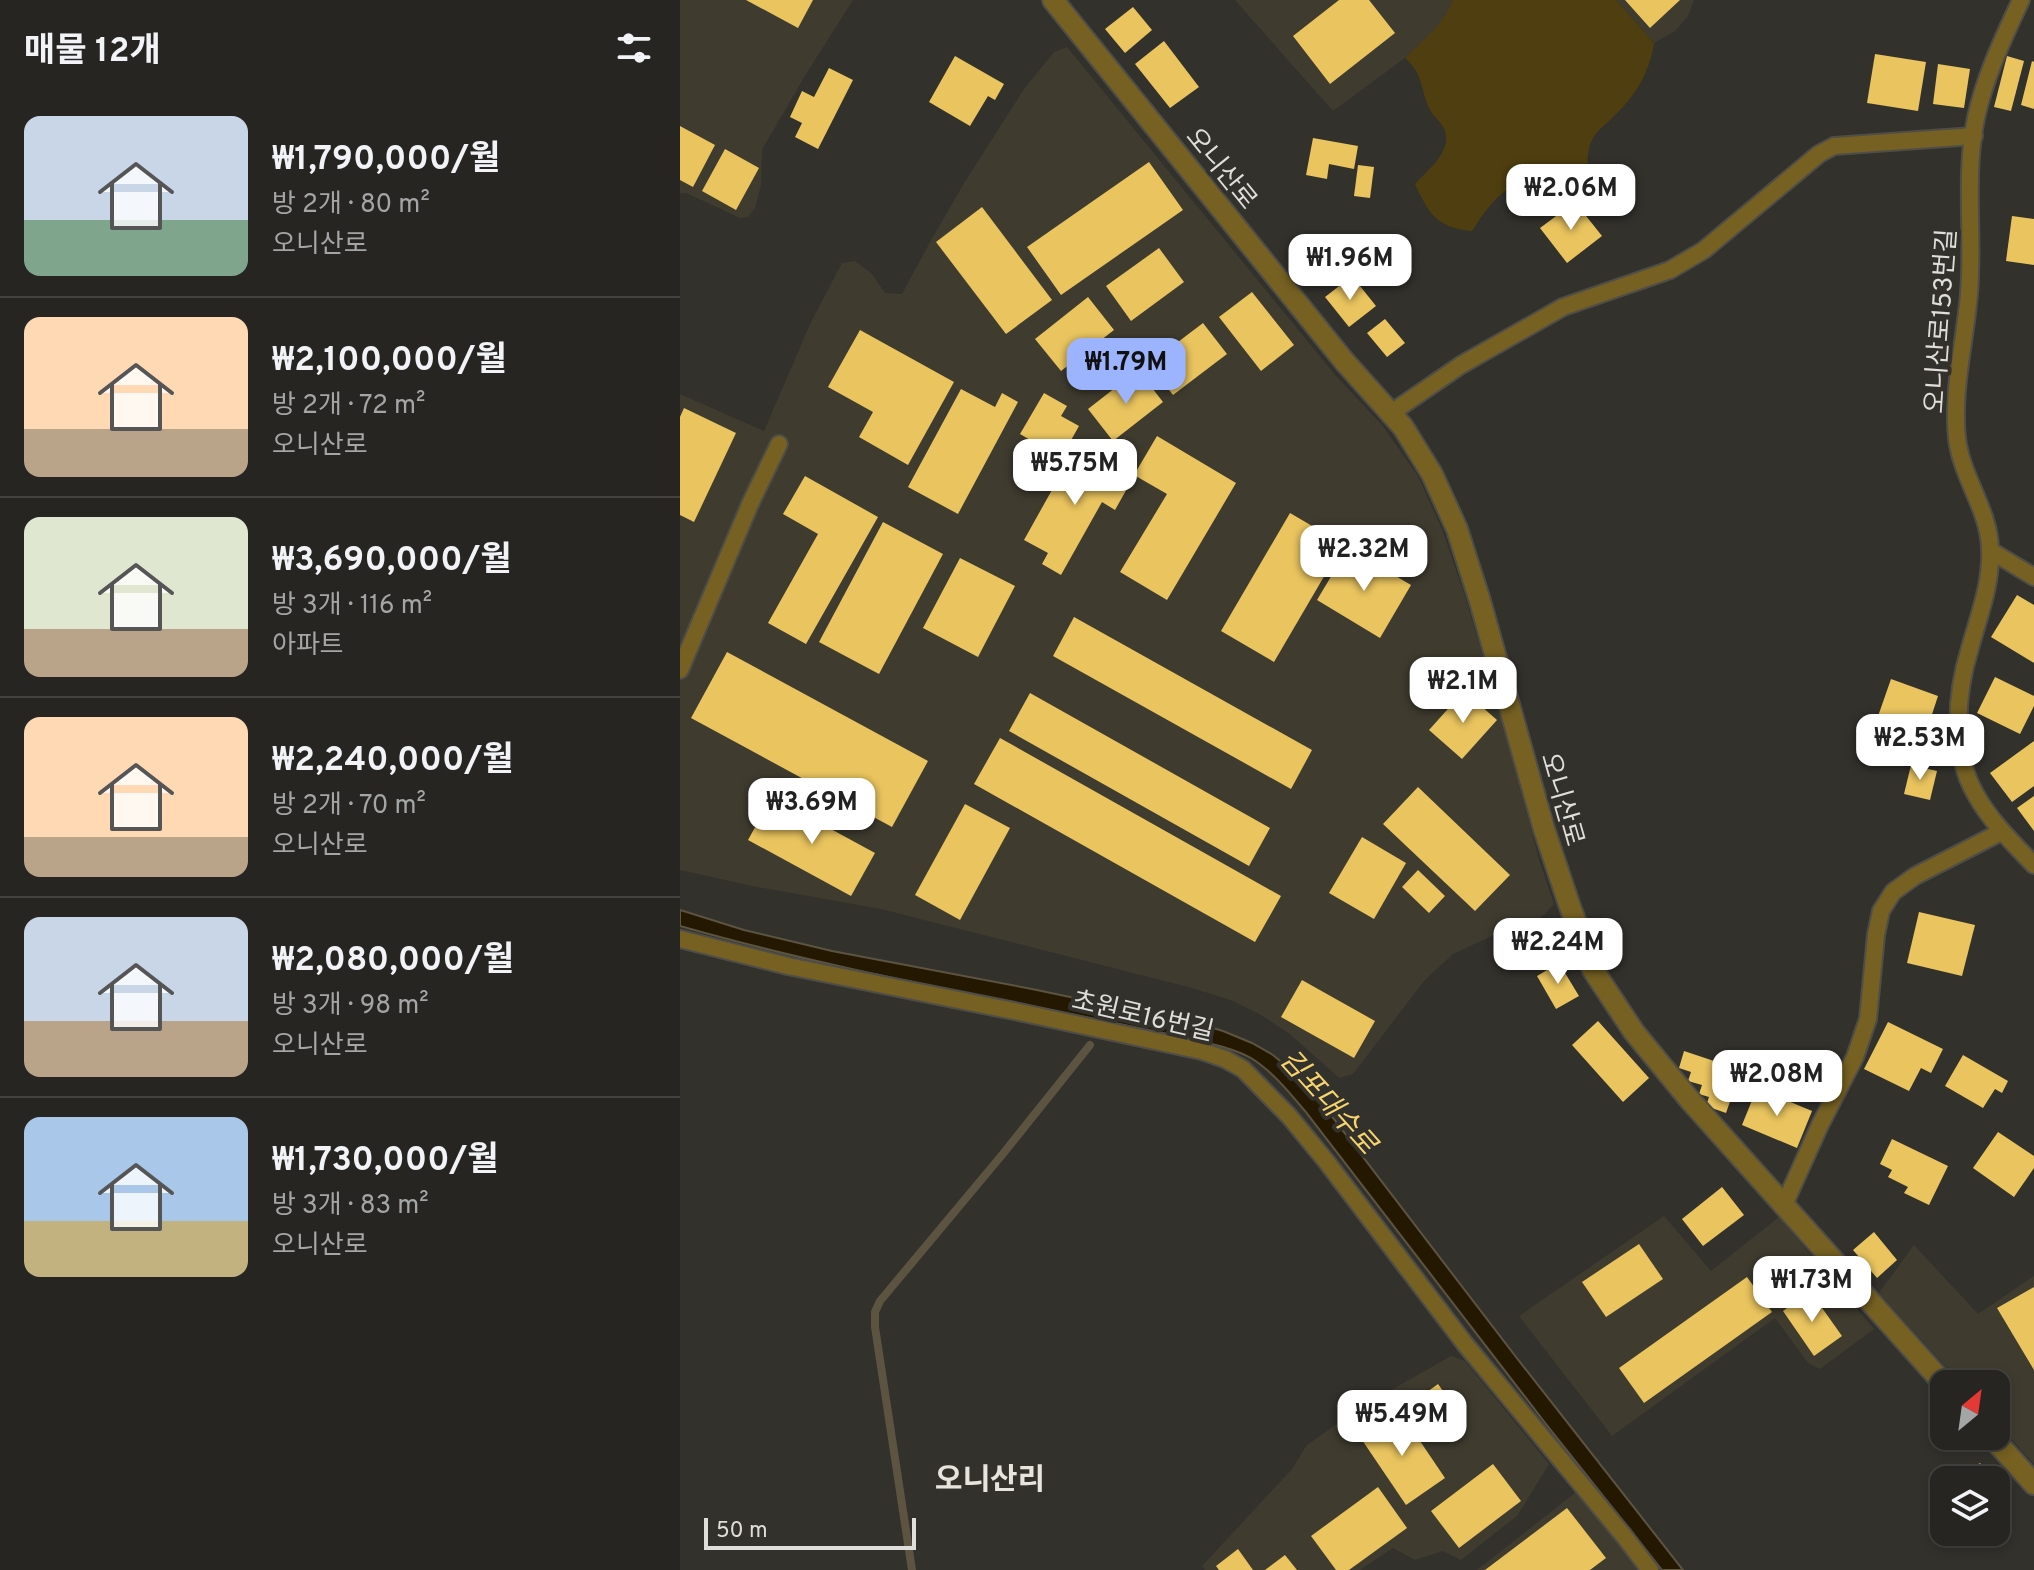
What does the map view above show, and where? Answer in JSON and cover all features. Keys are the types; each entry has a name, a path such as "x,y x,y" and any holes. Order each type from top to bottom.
{"street":[{"name":"오니산로","path":"1053,0 1344,361 1391,413 1432,474 1457,529 1544,829 1593,970 1634,1032 1689,1099 1931,1370"},
{"path":"2004,1450 2034,1484"}],"lane":[{"name":"오니산로153번길","path":"2021,0 1988,73 1974,136 1969,291 1956,405 1958,441 1991,551 1988,581 1962,675 1960,747 1965,772 1975,795 2001,832 2034,865"},
{"path":"1391,413 1461,365 1563,307 1670,270 1704,250 1819,154 1834,146 1974,136"},
{"path":"680,670 779,444"},
{"path":"1991,551 2034,577"},
{"path":"1784,1205 1855,1057 1868,1019 1881,911 1893,892 1915,876 2001,832"},
{"name":"초원로16번길","path":"680,939 788,966 1202,1051 1243,1069 1289,1116 1326,1161 1465,1344 1650,1570"}],"shaded area":[{"path":"680,0 853,0 762,150 761,185 755,208 748,217 740,218 680,193"},
{"path":"1235,0 1453,0 1437,28 1405,58 1333,111"},
{"path":"1453,0 1616,0 1654,43 1636,91 1593,138 1589,147 1588,180 1574,181 1551,176 1521,182 1497,198 1472,231 1442,223 1425,204 1415,184 1434,165 1444,149 1446,133 1428,106 1418,74 1405,58 1438,25"},
{"path":"1616,0 1694,0 1688,16 1675,31 1654,43"},
{"path":"1067,47 1336,376 1382,425 1418,476 1442,529 1466,599 1554,904 1529,925 1503,931 1453,954 1424,981 1353,1074 1339,1078 1290,1034 1261,1015 1233,1001 1192,988 881,909 680,870 680,394 764,431 811,322 842,263 855,261 872,274 885,293 902,294 966,180 1024,89 1054,52"},
{"path":"680,910 744,930 832,951 1203,1025 1252,1043 1273,1055 1317,1097 1683,1570 1662,1570 1305,1111 1259,1063 1229,1049 1191,1039 870,973 743,943 680,926"},
{"path":"1664,1216 1711,1271 1779,1217 1874,1329 1820,1369 1808,1363 1775,1318 1612,1436 1519,1316"},
{"path":"1914,1245 1978,1314 2034,1276 2034,1464 2010,1438 2010,1370 1948,1370 1879,1293"},
{"path":"1451,1356 1465,1361 1549,1464 1517,1516 1461,1560 1443,1551 1415,1560 1393,1548 1360,1570 1205,1570 1202,1566 1293,1468 1306,1446 1356,1410"},
{"path":"1576,1492 1640,1570 1477,1570"}],"building":[{"path":"746,0 813,0 798,28"},
{"path":"1339,0 1369,0 1395,33 1330,84 1293,36"},
{"path":"1625,0 1680,0 1650,28"},
{"path":"1133,7 1152,30 1125,53 1105,29"},
{"path":"1164,41 1199,87 1170,108 1135,64"},
{"path":"1875,54 1926,62 1918,111 1867,103"},
{"path":"955,56 1004,84 995,100 988,96 970,126 929,102"},
{"path":"2007,56 2024,61 2011,111 1994,107"},
{"path":"2034,62 2034,109 2021,105"},
{"path":"1938,64 1970,69 1964,108 1933,104"},
{"path":"829,68 853,80 818,149 795,137 802,123 790,117 802,91 814,97"},
{"path":"680,126 715,145 693,187 680,180"},
{"path":"1313,138 1358,146 1354,169 1329,164 1327,179 1306,175"},
{"path":"725,149 759,168 736,210 702,191"},
{"path":"1149,162 1183,210 1061,295 1027,247"},
{"path":"1358,165 1374,167 1370,198 1354,196"},
{"path":"1575,202 1602,236 1567,263 1540,228"},
{"path":"982,207 1052,300 1006,334 936,242"},
{"path":"2012,216 2034,219 2034,265 2006,261"},
{"path":"1159,248 1184,282 1131,321 1106,286"},
{"path":"1352,276 1376,306 1349,327 1325,297"},
{"path":"1252,292 1294,345 1261,371 1219,317"},
{"path":"1088,297 1114,330 1061,371 1035,339"},
{"path":"1385,319 1405,343 1387,357 1367,333"},
{"path":"1203,323 1227,354 1173,395 1149,364"},
{"path":"860,330 954,382 908,465 859,437 873,412 828,387"},
{"path":"1138,370 1163,402 1113,441 1088,409"},
{"path":"961,389 995,407 1002,393 1018,402 958,514 908,487"},
{"path":"1044,393 1067,406 1061,416 1079,426 1061,458 1020,434"},
{"path":"684,408 736,433 694,522 680,515 680,417"},
{"path":"1157,436 1236,483 1167,600 1120,572 1167,494 1134,475"},
{"path":"1076,447 1133,478 1115,510 1102,502 1061,575 1042,564 1048,553 1024,540"},
{"path":"805,476 878,517 806,644 768,623 818,534 783,514"},
{"path":"1290,513 1343,544 1274,662 1221,631"},
{"path":"883,522 943,554 879,674 819,642"},
{"path":"1348,548 1411,585 1380,638 1317,600"},
{"path":"960,558 1015,586 978,657 923,628"},
{"path":"2017,595 2034,605 2034,663 1991,637"},
{"path":"1074,617 1312,750 1291,789 1053,656"},
{"path":"727,652 928,761 892,827 691,718"},
{"path":"1995,677 2034,696 2034,706 2020,734 1977,713"},
{"path":"1891,679 1938,696 1924,739 1876,722"},
{"path":"1464,691 1497,720 1462,759 1429,730"},
{"path":"1030,693 1270,828 1249,866 1009,731"},
{"path":"1000,738 1281,896 1255,942 974,784"},
{"path":"2034,741 2034,786 2012,802 1990,773"},
{"path":"1911,765 1937,771 1930,800 1904,794"},
{"path":"1418,787 1510,875 1475,911 1383,824"},
{"path":"2034,796 2034,831 2017,808"},
{"path":"772,797 875,853 851,896 748,840"},
{"path":"965,804 1010,828 960,920 915,895"},
{"path":"1362,837 1406,863 1374,919 1329,893"},
{"path":"1418,870 1445,896 1429,913 1402,887"},
{"path":"1919,912 1975,925 1962,976 1907,963"},
{"path":"1559,963 1579,996 1556,1009 1537,976"},
{"path":"1302,980 1375,1021 1354,1058 1281,1017"},
{"path":"1598,1021 1649,1078 1623,1102 1572,1045"},
{"path":"1888,1022 1943,1049 1931,1073 1921,1068 1909,1091 1864,1069"},
{"path":"1684,1051 1741,1070 1726,1113 1706,1106 1709,1097 1699,1094 1702,1085 1688,1081 1691,1072 1679,1068"},
{"path":"1963,1055 2008,1081 2002,1093 1995,1089 1983,1108 1945,1086"},
{"path":"1757,1088 1812,1111 1797,1148 1742,1125"},
{"path":"1998,1132 2034,1156 2034,1168 2014,1197 1973,1168"},
{"path":"1892,1139 1948,1166 1929,1205 1904,1193 1908,1187 1888,1177 1892,1170 1880,1164"},
{"path":"1722,1187 1744,1215 1703,1246 1682,1219"},
{"path":"1874,1232 1897,1260 1877,1278 1853,1250"},
{"path":"1639,1244 1663,1279 1606,1317 1582,1282"},
{"path":"1747,1277 1772,1312 1644,1403 1619,1368"},
{"path":"2034,1287 2034,1370 1997,1308"},
{"path":"1810,1291 1842,1336 1814,1356 1783,1311"},
{"path":"1438,1384 1450,1401 1420,1421 1409,1405"},
{"path":"1399,1410 1445,1478 1406,1505 1360,1437"},
{"path":"1493,1464 1521,1501 1459,1548 1431,1511"},
{"path":"1378,1487 1407,1528 1349,1570 1336,1570 1311,1536"},
{"path":"1567,1508 1606,1558 1590,1570 1485,1570"},
{"path":"1238,1549 1253,1570 1219,1570 1216,1566"},
{"path":"1285,1555 1297,1570 1265,1570"}],"waterway":[{"path":"912,1570 875,1312 880,1301 1090,1045"}],"district":[{"name":"오니산리","path":"990,1479"}],"water label":[{"name":"김포대수로","path":"1329,1101"}]}
